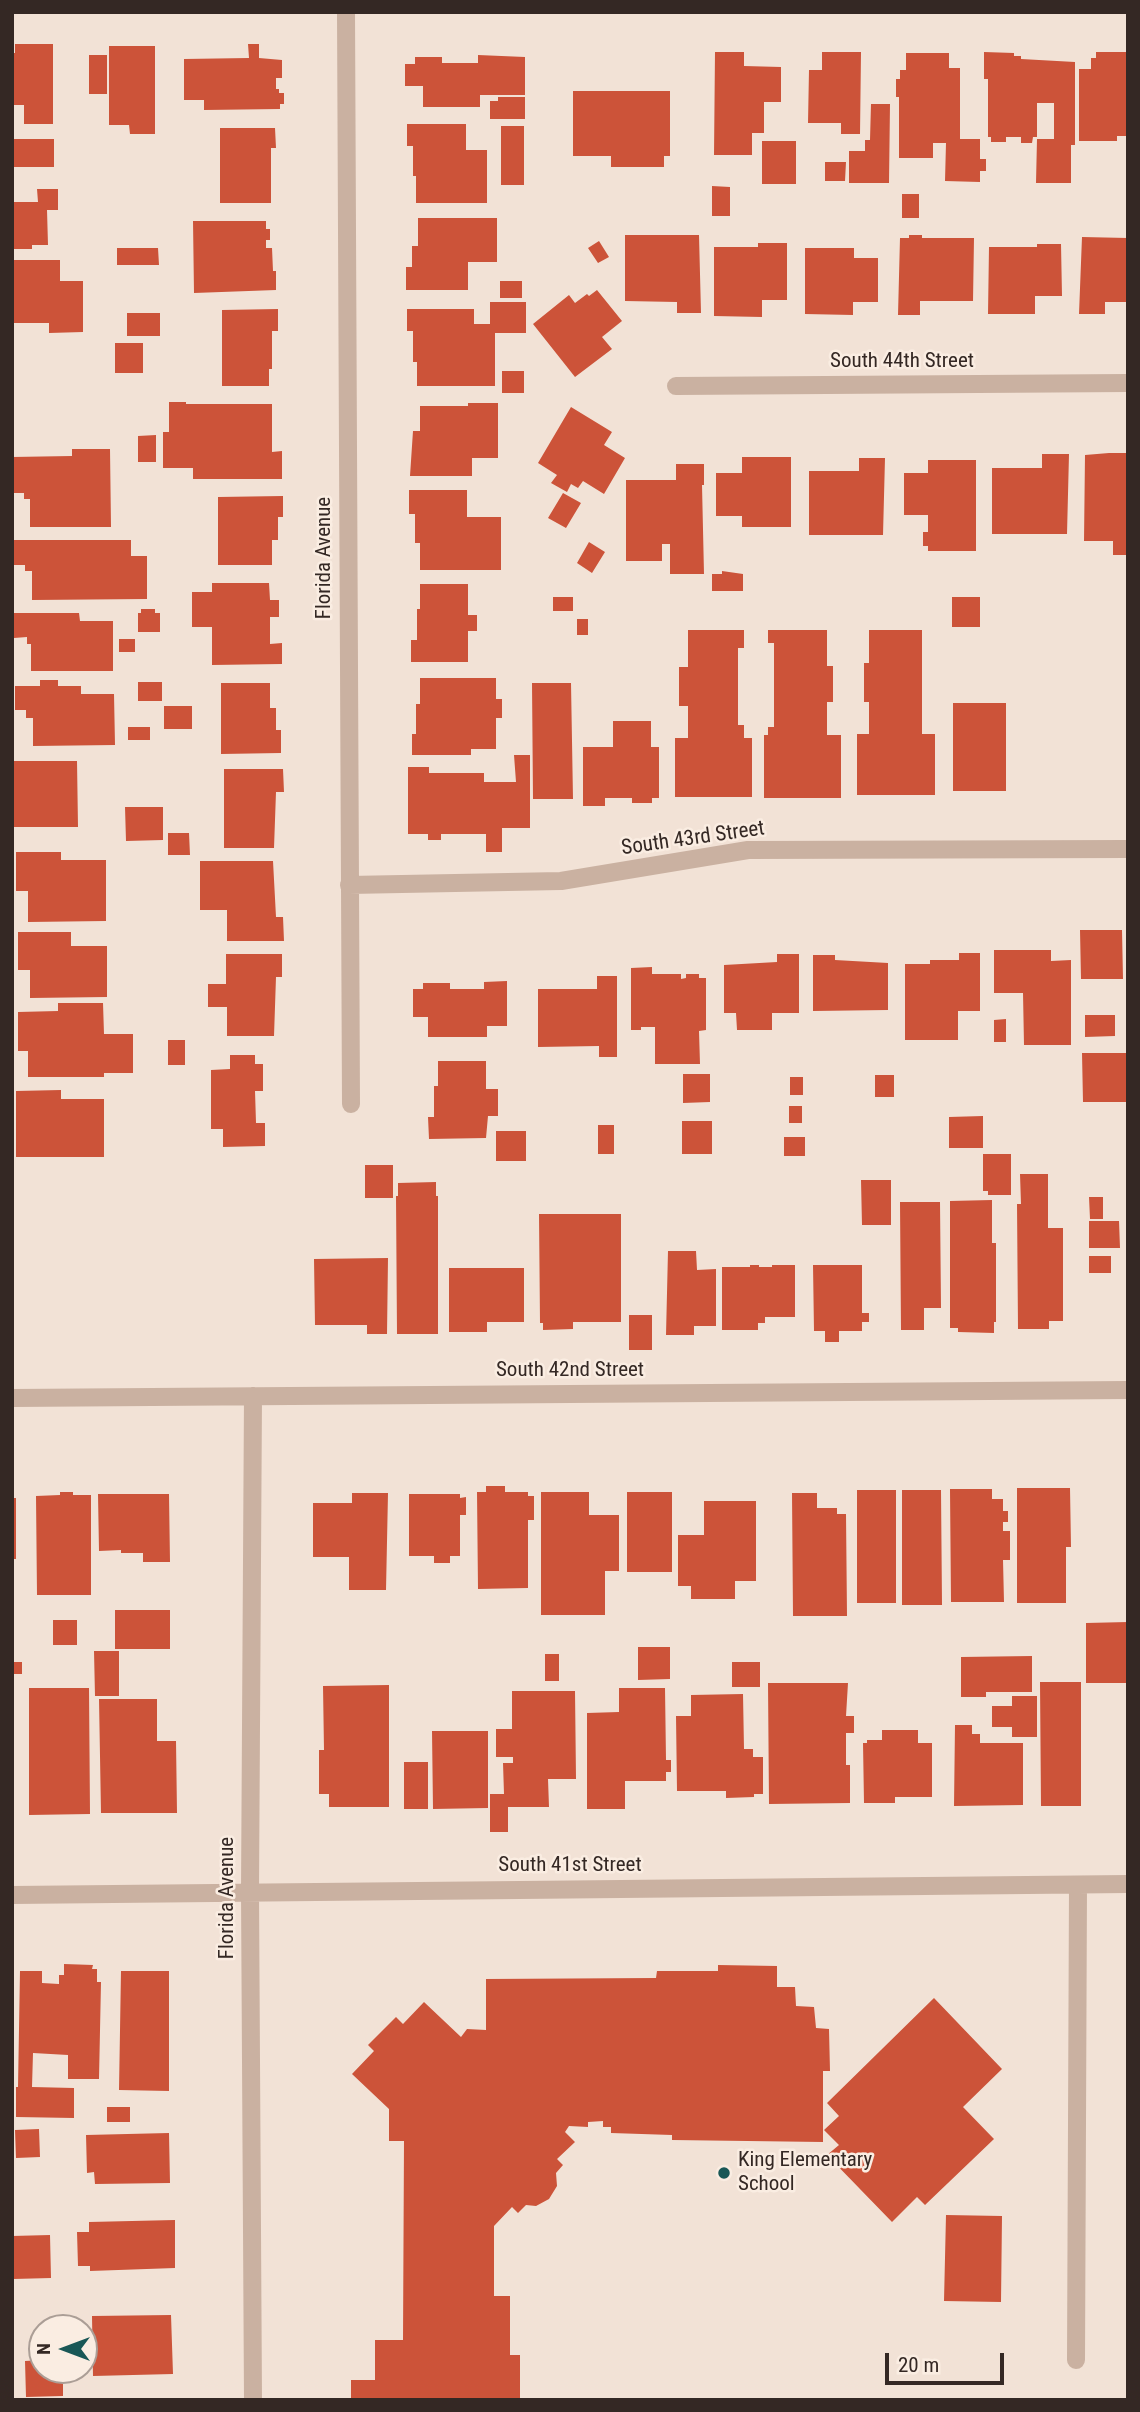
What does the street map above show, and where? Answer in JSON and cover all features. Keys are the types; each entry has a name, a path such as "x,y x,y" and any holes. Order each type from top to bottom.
{"street":[{"name":"Florida Avenue","path":"346,12 351,1104"},
{"name":"South 44th Street","path":"676,386 1128,383"},
{"name":"South 43rd Street","path":"349,885 561,881 748,850 1128,849"},
{"name":"South 42nd Street","path":"12,1398 1128,1390"},
{"name":"Florida Avenue","path":"253,1396 250,1891 253,2400"},
{"name":"South 41st Street","path":"12,1895 1128,1884"},
{"path":"1076,2360 1078,1886"}],"building":[{"path":"15,44 53,44 53,124 24,124 24,105 12,105 12,53 15,53"},
{"path":"248,44 259,44 259,58 282,60 282,78 276,78 276,89 279,89 279,93 284,93 284,104 280,104 280,109 204,110 204,100 184,100 184,59 249,58"},
{"path":"109,46 155,46 155,134 130,134 129,125 109,125"},
{"path":"715,52 744,52 744,66 781,67 781,102 764,102 764,133 752,133 752,155 714,155"},
{"path":"822,52 861,52 860,134 841,134 841,123 808,123 809,70 822,70"},
{"path":"984,52 1014,53 1014,56 1021,56 1021,59 1075,62 1075,145 1071,145 1071,183 1036,183 1037,139 1054,139 1054,103 1037,103 1037,137 1033,137 1032,143 1021,143 1021,137 1006,137 1006,142 991,142 991,137 988,137 988,79 984,79"},
{"path":"1096,52 1128,52 1127,136 1117,136 1117,141 1079,141 1079,69 1091,69 1091,58 1096,58"},
{"path":"906,53 949,53 949,68 960,68 960,139 980,139 980,159 986,159 986,171 980,171 980,182 945,181 946,143 933,143 933,158 899,158 899,97 896,97 896,79 900,79 900,70 906,70"},
{"path":"89,55 107,55 107,94 89,94"},
{"path":"478,55 525,57 525,95 480,95 480,107 423,107 423,86 405,86 405,64 415,64 415,57 442,57 442,63 478,63"},
{"path":"573,91 670,91 670,156 664,156 664,167 611,167 611,156 573,156"},
{"path":"498,97 525,97 525,119 490,119 490,101 498,101"},
{"path":"871,104 890,104 889,183 849,183 849,151 865,151 865,140 870,140"},
{"path":"407,124 466,124 466,150 487,150 487,203 416,203 413,146 407,146"},
{"path":"501,126 524,126 524,185 501,185"},
{"path":"220,128 275,128 276,148 271,148 271,203 220,203"},
{"path":"12,139 54,139 54,167 12,167"},
{"path":"762,141 796,141 796,184 762,184"},
{"path":"825,162 846,162 845,181 825,181"},
{"path":"712,186 730,187 730,216 712,216"},
{"path":"37,189 58,189 58,210 47,210 48,245 32,245 32,249 12,249 12,202 38,202"},
{"path":"902,194 919,194 919,218 902,218"},
{"path":"418,218 497,218 497,262 468,262 468,290 406,290 406,267 412,267 412,246 418,246"},
{"path":"193,221 266,221 266,229 270,229 270,240 266,240 266,248 272,248 276,290 194,293"},
{"path":"625,235 699,235 701,313 677,313 677,302 625,301"},
{"path":"909,235 922,235 922,238 974,238 973,301 920,301 920,315 898,315 900,238 909,238"},
{"path":"1082,237 1128,238 1128,302 1105,302 1105,314 1079,314"},
{"path":"599,241 609,257 598,263 588,248"},
{"path":"758,243 787,243 787,300 762,300 762,317 714,316 714,247 758,247"},
{"path":"1037,244 1061,244 1062,296 1035,296 1035,314 988,314 989,247 1037,247"},
{"path":"117,248 158,248 159,265 117,265"},
{"path":"805,248 854,248 854,258 878,258 878,302 853,302 853,315 805,314"},
{"path":"12,260 60,260 60,281 83,281 83,332 49,333 49,323 12,323"},
{"path":"500,281 522,281 522,298 500,298"},
{"path":"597,290 622,321 602,337 612,349 575,377 533,324 569,295 575,303"},
{"path":"490,302 526,302 526,333 495,333 495,386 417,386 417,362 413,362 413,331 407,331 407,309 474,309 474,324 490,324"},
{"path":"278,309 278,331 272,331 269,386 222,386 222,310"},
{"path":"127,313 160,313 160,336 127,336"},
{"path":"115,343 143,343 143,373 115,373"},
{"path":"502,371 524,371 524,393 502,393"},
{"path":"169,402 272,404 272,452 282,451 282,479 193,479 193,468 163,468 163,432 169,432"},
{"path":"468,403 498,403 498,458 472,458 472,476 410,476 413,431 420,431 420,406 468,406"},
{"path":"571,407 612,432 604,445 625,458 604,494 583,481 578,488 571,484 567,492 551,483 557,475 538,463"},
{"path":"156,435 156,462 138,462 138,436"},
{"path":"72,449 110,449 111,527 30,527 30,499 24,499 24,493 12,493 12,457 72,456"},
{"path":"1128,453 1128,555 1113,555 1113,541 1084,541 1085,455"},
{"path":"1042,454 1069,454 1067,534 992,534 992,468 1042,468"},
{"path":"742,457 791,457 791,527 742,527 742,516 716,516 716,473 742,473"},
{"path":"859,458 885,458 883,535 809,535 809,471 859,471"},
{"path":"928,460 976,460 976,551 928,551 928,546 923,546 923,532 928,532 928,515 904,515 904,473 928,473"},
{"path":"676,464 704,464 704,574 670,574 670,544 662,544 662,561 626,561 626,480 676,480"},
{"path":"409,490 467,490 467,517 501,517 501,570 420,570 420,543 415,543 415,514 409,514"},
{"path":"563,493 581,503 566,528 548,518"},
{"path":"283,496 283,517 278,517 278,540 272,540 272,565 218,565 218,497"},
{"path":"12,540 131,540 131,556 147,556 147,599 32,600 32,571 25,571 25,565 12,565"},
{"path":"589,542 605,552 592,573 577,563"},
{"path":"722,571 743,574 743,591 712,591 712,574 722,574"},
{"path":"212,583 269,583 270,600 279,600 279,617 270,617 270,644 282,643 282,664 212,665 212,627 192,627 192,592 212,592"},
{"path":"420,584 468,584 468,615 477,615 477,631 468,631 468,662 411,662 411,640 417,640"},
{"path":"553,597 573,597 573,611 553,611"},
{"path":"952,597 980,597 980,627 952,627"},
{"path":"141,609 155,609 155,613 160,613 160,632 138,632 138,613 141,613"},
{"path":"14,613 79,613 80,621 113,621 113,671 31,671 31,644 27,644 27,637 14,638"},
{"path":"577,619 588,619 588,635 577,635"},
{"path":"688,630 744,630 744,648 738,648 738,725 744,725 744,738 752,738 752,797 675,797 675,738 688,738 688,706 679,706 679,667 688,667"},
{"path":"768,630 827,630 827,666 833,666 833,702 827,702 827,735 841,735 841,798 764,798 764,735 768,735 768,727 774,727 774,643 768,643"},
{"path":"869,630 922,630 922,734 935,734 935,795 857,795 857,734 869,734 869,702 864,702 864,663 869,663"},
{"path":"119,639 135,639 135,652 119,652"},
{"path":"420,678 496,678 496,699 502,699 502,718 496,718 496,749 471,749 471,755 412,755 412,734 416,734 416,704 420,704"},
{"path":"40,680 58,680 58,686 81,686 81,694 114,694 115,745 33,746 33,718 26,718 26,710 15,710 15,686 40,686"},
{"path":"138,682 162,682 162,701 138,701"},
{"path":"221,683 270,683 270,708 276,708 276,730 281,730 281,753 221,754"},
{"path":"532,683 571,683 573,799 533,799"},
{"path":"953,703 1006,703 1006,791 953,791"},
{"path":"164,706 192,706 192,729 164,729"},
{"path":"613,721 651,721 651,747 659,747 659,798 652,798 652,803 632,803 632,798 605,798 605,806 583,806 583,747 613,747"},
{"path":"128,727 150,727 150,740 128,740"},
{"path":"514,755 530,755 530,828 502,828 502,852 486,852 486,834 441,834 441,840 428,840 428,834 408,834 408,767 429,767 429,773 484,773 484,782 516,782"},
{"path":"12,761 77,761 78,827 12,827"},
{"path":"224,769 283,769 284,792 276,792 274,848 224,848"},
{"path":"125,807 163,807 163,840 126,841"},
{"path":"168,833 189,833 190,855 168,855"},
{"path":"16,852 61,852 61,860 106,860 106,921 28,922 28,891 16,891"},
{"path":"200,861 273,861 276,917 283,917 284,941 227,941 227,910 200,910"},
{"path":"1080,930 1122,930 1123,979 1081,979"},
{"path":"18,932 71,932 71,946 107,946 107,997 30,998 30,970 18,970"},
{"path":"994,950 1051,950 1051,961 1071,960 1071,1045 1024,1045 1023,993 994,993"},
{"path":"959,953 980,953 980,1011 958,1011 958,1040 905,1040 905,964 930,964 930,960 959,960"},
{"path":"226,954 282,954 282,977 276,977 274,1036 227,1036 227,1007 208,1007 208,984 226,984"},
{"path":"777,954 799,954 799,1013 772,1013 772,1030 737,1030 736,1013 724,1013 724,965 777,962"},
{"path":"813,955 835,955 835,960 888,963 888,1010 813,1011"},
{"path":"652,967 652,974 681,974 681,979 686,978 686,974 699,974 699,978 706,978 706,1030 699,1031 700,1064 655,1064 655,1027 631,1030 631,968"},
{"path":"597,976 617,976 617,1057 599,1057 599,1046 538,1047 538,989 597,989"},
{"path":"507,981 507,1026 487,1026 487,1037 428,1037 428,1017 413,1017 413,989 423,989 423,983 450,983 450,989 484,989 484,982"},
{"path":"58,1003 103,1003 104,1034 133,1034 133,1073 104,1073 104,1077 28,1077 28,1051 18,1051 18,1012 58,1011"},
{"path":"1085,1015 1115,1015 1115,1036 1085,1037"},
{"path":"1006,1019 1006,1042 994,1042 994,1020"},
{"path":"168,1040 185,1040 185,1065 168,1065"},
{"path":"1082,1053 1128,1053 1128,1102 1083,1102"},
{"path":"230,1055 255,1055 255,1064 263,1064 263,1091 255,1091 256,1123 265,1123 265,1146 223,1147 223,1129 211,1129 211,1070 230,1069"},
{"path":"438,1061 486,1061 486,1089 498,1089 498,1116 488,1116 486,1138 429,1139 428,1117 434,1117 434,1086 438,1086"},
{"path":"683,1074 710,1074 710,1102 683,1103"},
{"path":"875,1075 894,1075 894,1097 875,1097"},
{"path":"790,1077 803,1077 803,1095 790,1095"},
{"path":"61,1090 61,1099 104,1099 104,1157 16,1157 16,1091"},
{"path":"789,1106 802,1106 802,1123 789,1123"},
{"path":"983,1116 983,1148 949,1148 949,1117"},
{"path":"682,1121 712,1121 712,1154 682,1154"},
{"path":"598,1125 614,1125 614,1154 598,1154"},
{"path":"496,1131 526,1131 526,1161 496,1161"},
{"path":"784,1137 805,1137 805,1156 784,1156"},
{"path":"983,1154 1011,1154 1011,1195 988,1195 988,1191 983,1191"},
{"path":"365,1165 393,1165 393,1198 365,1198"},
{"path":"1020,1174 1048,1174 1048,1228 1063,1228 1063,1321 1049,1321 1049,1329 1018,1329 1017,1204 1021,1204"},
{"path":"861,1180 891,1180 891,1225 862,1225"},
{"path":"436,1182 438,1334 397,1334 398,1183"},
{"path":"1089,1197 1103,1197 1103,1219 1090,1219"},
{"path":"992,1200 992,1243 996,1243 994,1333 958,1332 958,1328 950,1328 950,1201"},
{"path":"900,1202 940,1202 941,1308 924,1308 924,1330 901,1330"},
{"path":"539,1214 621,1214 621,1322 573,1322 573,1329 543,1330 543,1323 540,1323"},
{"path":"1089,1221 1119,1221 1120,1248 1089,1248"},
{"path":"668,1251 696,1251 697,1270 716,1269 716,1326 694,1326 694,1335 666,1335"},
{"path":"1089,1256 1111,1256 1111,1273 1089,1273"},
{"path":"388,1258 387,1334 367,1334 367,1325 315,1325 314,1259"},
{"path":"795,1265 795,1317 765,1317 765,1323 758,1323 758,1330 722,1330 722,1267"},
{"path":"813,1265 862,1265 862,1313 869,1313 869,1322 862,1322 862,1331 839,1331 839,1342 825,1342 825,1331 814,1331"},
{"path":"449,1268 524,1268 524,1322 487,1322 487,1332 449,1332"},
{"path":"629,1315 652,1315 652,1350 629,1350"},
{"path":"486,1486 505,1486 505,1492 528,1492 528,1496 534,1496 534,1520 528,1520 528,1588 478,1589 477,1492 486,1492"},
{"path":"1017,1488 1070,1488 1071,1547 1066,1547 1066,1603 1017,1603"},
{"path":"950,1489 992,1489 992,1499 1003,1499 1003,1511 1008,1511 1008,1522 1003,1522 1003,1531 1010,1531 1010,1560 1003,1560 1004,1602 951,1602"},
{"path":"857,1490 896,1490 896,1603 857,1603"},
{"path":"902,1490 941,1490 942,1605 902,1605"},
{"path":"60,1492 91,1495 91,1595 37,1595 36,1496 60,1495"},
{"path":"541,1492 589,1492 589,1515 619,1515 619,1571 605,1571 605,1615 541,1615"},
{"path":"627,1492 672,1492 672,1572 627,1572"},
{"path":"352,1493 388,1493 386,1590 349,1590 349,1557 313,1557 313,1503 352,1503"},
{"path":"792,1493 817,1493 817,1508 837,1508 837,1514 846,1514 847,1616 793,1616"},
{"path":"98,1494 169,1494 170,1562 143,1562 143,1553 99,1551"},
{"path":"409,1494 460,1494 460,1498 466,1497 466,1515 460,1515 460,1556 450,1556 450,1563 434,1563 434,1556 409,1556"},
{"path":"12,1498 16,1498 16,1559 12,1559"},
{"path":"704,1501 756,1501 756,1581 735,1581 735,1599 691,1599 691,1586 678,1586 678,1535 704,1535"},
{"path":"115,1610 170,1610 170,1649 115,1649"},
{"path":"53,1620 77,1620 77,1645 53,1645"},
{"path":"1128,1622 1128,1683 1086,1683 1086,1623"},
{"path":"638,1647 670,1647 670,1679 638,1680"},
{"path":"94,1651 119,1651 119,1696 95,1696"},
{"path":"545,1654 559,1654 559,1681 545,1681"},
{"path":"1032,1656 1032,1692 986,1692 986,1697 961,1697 961,1657"},
{"path":"12,1662 22,1662 22,1674 12,1674"},
{"path":"732,1662 760,1662 760,1687 732,1687"},
{"path":"1040,1682 1081,1682 1081,1806 1041,1806"},
{"path":"768,1683 848,1683 846,1716 854,1716 854,1733 846,1733 846,1765 850,1765 850,1803 769,1804"},
{"path":"389,1685 389,1807 329,1807 329,1794 319,1794 319,1750 324,1750 323,1686"},
{"path":"29,1688 89,1688 90,1814 29,1815"},
{"path":"619,1688 665,1688 666,1760 671,1760 671,1772 666,1772 666,1781 625,1781 625,1809 587,1809 587,1713 619,1712"},
{"path":"512,1691 575,1691 576,1779 548,1779 549,1807 508,1807 508,1832 490,1832 490,1794 504,1794 503,1763 513,1763 513,1757 496,1757 496,1729 512,1729"},
{"path":"743,1694 744,1749 753,1749 753,1757 763,1757 763,1794 726,1798 726,1791 677,1791 676,1716 691,1716 691,1695"},
{"path":"1012,1696 1037,1696 1037,1737 1012,1737 1012,1727 992,1727 992,1706 1012,1706"},
{"path":"99,1699 157,1699 157,1741 176,1741 177,1813 101,1813"},
{"path":"955,1725 972,1725 972,1734 980,1734 980,1743 1023,1743 1023,1805 954,1806"},
{"path":"882,1730 918,1730 918,1743 932,1743 932,1797 895,1797 895,1803 864,1803 863,1743 867,1743 867,1740 882,1740"},
{"path":"432,1731 488,1731 488,1808 433,1809"},
{"path":"404,1762 428,1762 428,1809 404,1809"},
{"path":"64,1964 93,1965 92,1969 97,1969 97,1982 101,1982 99,2079 68,2079 68,2055 33,2053 32,2087 74,2088 74,2118 16,2117 20,1971 42,1971 42,1983 59,1984 59,1975 64,1975"},
{"path":"718,1965 777,1966 777,1987 795,1987 796,2006 814,2007 816,2028 829,2029 830,2071 823,2071 823,2142 672,2140 672,2135 611,2133 611,2127 603,2127 603,2121 588,2122 588,2127 569,2126 565,2132 575,2142 557,2159 563,2165 556,2173 557,2186 549,2199 536,2206 526,2205 518,2213 512,2207 494,2226 494,2296 510,2296 510,2355 520,2355 520,2400 351,2400 351,2380 375,2380 375,2340 403,2340 404,2141 389,2141 389,2109 352,2074 374,2051 368,2045 396,2017 403,2024 424,2002 461,2037 467,2029 486,2030 486,1979 656,1978 657,1971 718,1971"},
{"path":"121,1971 169,1971 169,2091 119,2090"},
{"path":"934,1998 1002,2069 963,2107 994,2139 925,2205 917,2197 892,2222 827,2155 839,2145 824,2130 839,2116 827,2103"},
{"path":"107,2107 130,2107 130,2122 107,2122"},
{"path":"39,2129 40,2157 16,2158 15,2130"},
{"path":"169,2133 170,2183 95,2184 94,2172 87,2173 86,2135"},
{"path":"946,2215 1002,2216 1001,2302 944,2301"},
{"path":"175,2220 175,2268 90,2271 90,2266 78,2266 77,2232 89,2232 89,2222"},
{"path":"50,2235 51,2278 13,2279 12,2236"},
{"path":"171,2315 173,2374 98,2376 98,2316"},
{"path":"25,2361 28,2361 28,2384 63,2384 63,2396 26,2397"}],"place":[{"name":"King Elementary School","path":"724,2173"}]}
